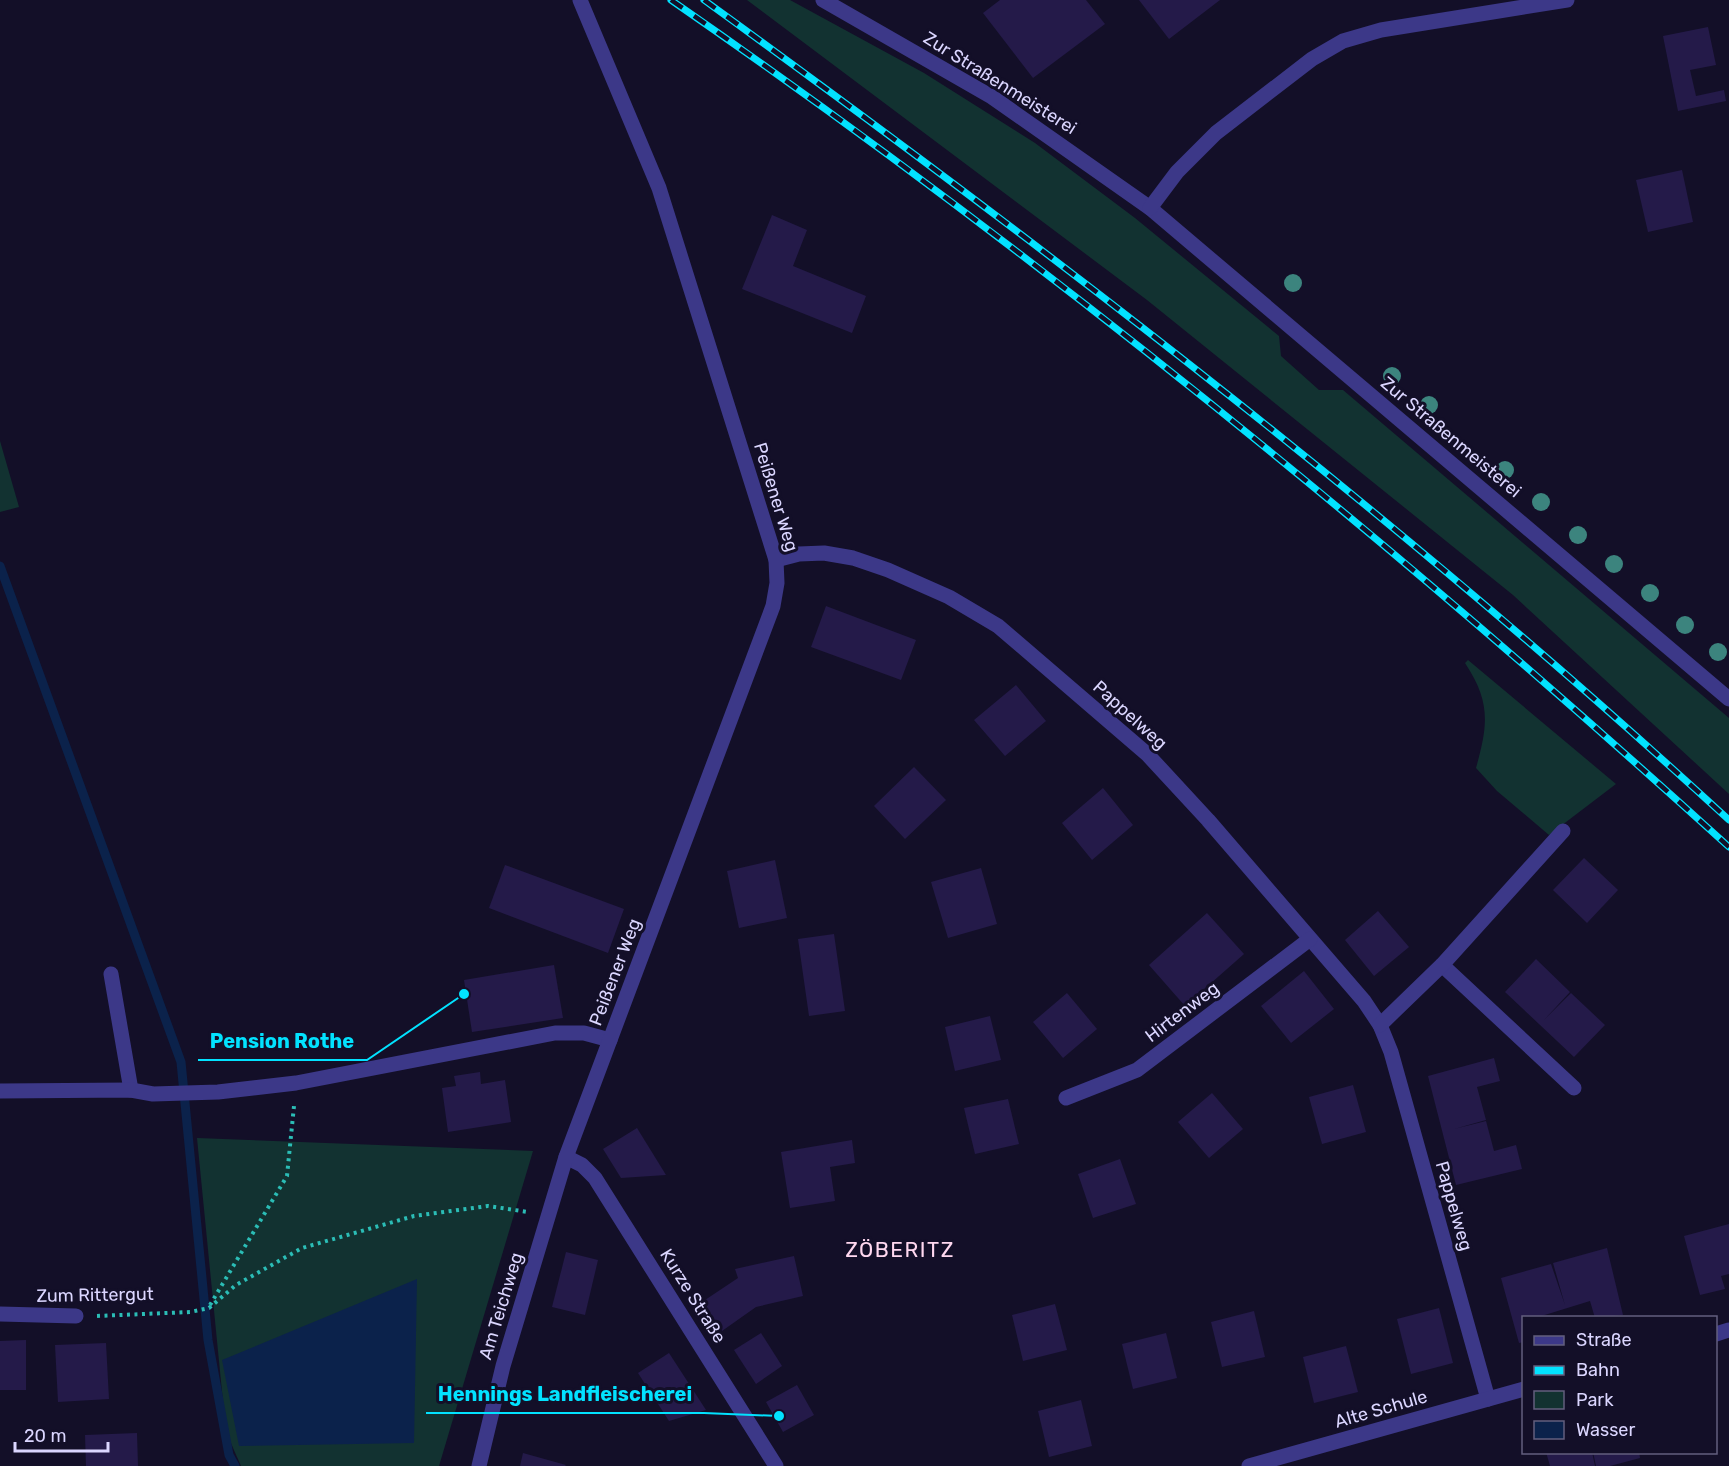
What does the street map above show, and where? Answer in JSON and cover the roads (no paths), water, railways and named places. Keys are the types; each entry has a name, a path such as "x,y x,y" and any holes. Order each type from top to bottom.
{"street":[{"name":"Peißener Weg","path":"566,1157 773,606 777,583 776,560 659,188 580,0"},
{"name":"Zur Straßenmeisterei","path":"823,0 992,97 1150,208 1728,696"},
{"path":"1150,208 1177,172 1216,134 1312,59 1343,41 1381,30 1567,0"},
{"name":"Pappelweg","path":"776,560 799,554 824,553 853,558 888,570 949,597 998,626 1147,754 1208,820 1364,1001 1380,1025 1391,1052 1488,1399"},
{"path":"1380,1025 1442,965 1563,831"},
{"name":"Hirtenweg","path":"1066,1098 1137,1070 1310,939"},
{"path":"1442,965 1574,1089"},
{"path":"111,974 131,1090"},
{"name":"Peißener Weg","path":"0,1091 131,1090 153,1094 218,1092 296,1083 555,1033 584,1033 610,1040"},
{"name":"Am Teichweg","path":"479,1466 503,1366 566,1157"},
{"name":"Kurze Straße","path":"566,1157 582,1164 596,1178 776,1466"},
{"name":"Zum Rittergut","path":"0,1314 76,1316"},
{"name":"Alte Schule","path":"1249,1466 1522,1390"}],"water":[{"path":"417,1279 414,1443 239,1446 222,1360"}],"waterway":[{"path":"0,566 181,1062 208,1340 229,1455 235,1466"}],"railway":[{"path":"671,0 946,198 1214,406 1475,623 1729,847"},
{"path":"704,0 968,195 1229,395 1482,603 1607,710 1729,820"}],"place":[{"name":"Pension Rothe","path":"464,994"},
{"name":"Hennings Landfleischerei","path":"779,1416"}],"district":[{"name":"ZÖBERITZ","path":"900,1249"}]}
